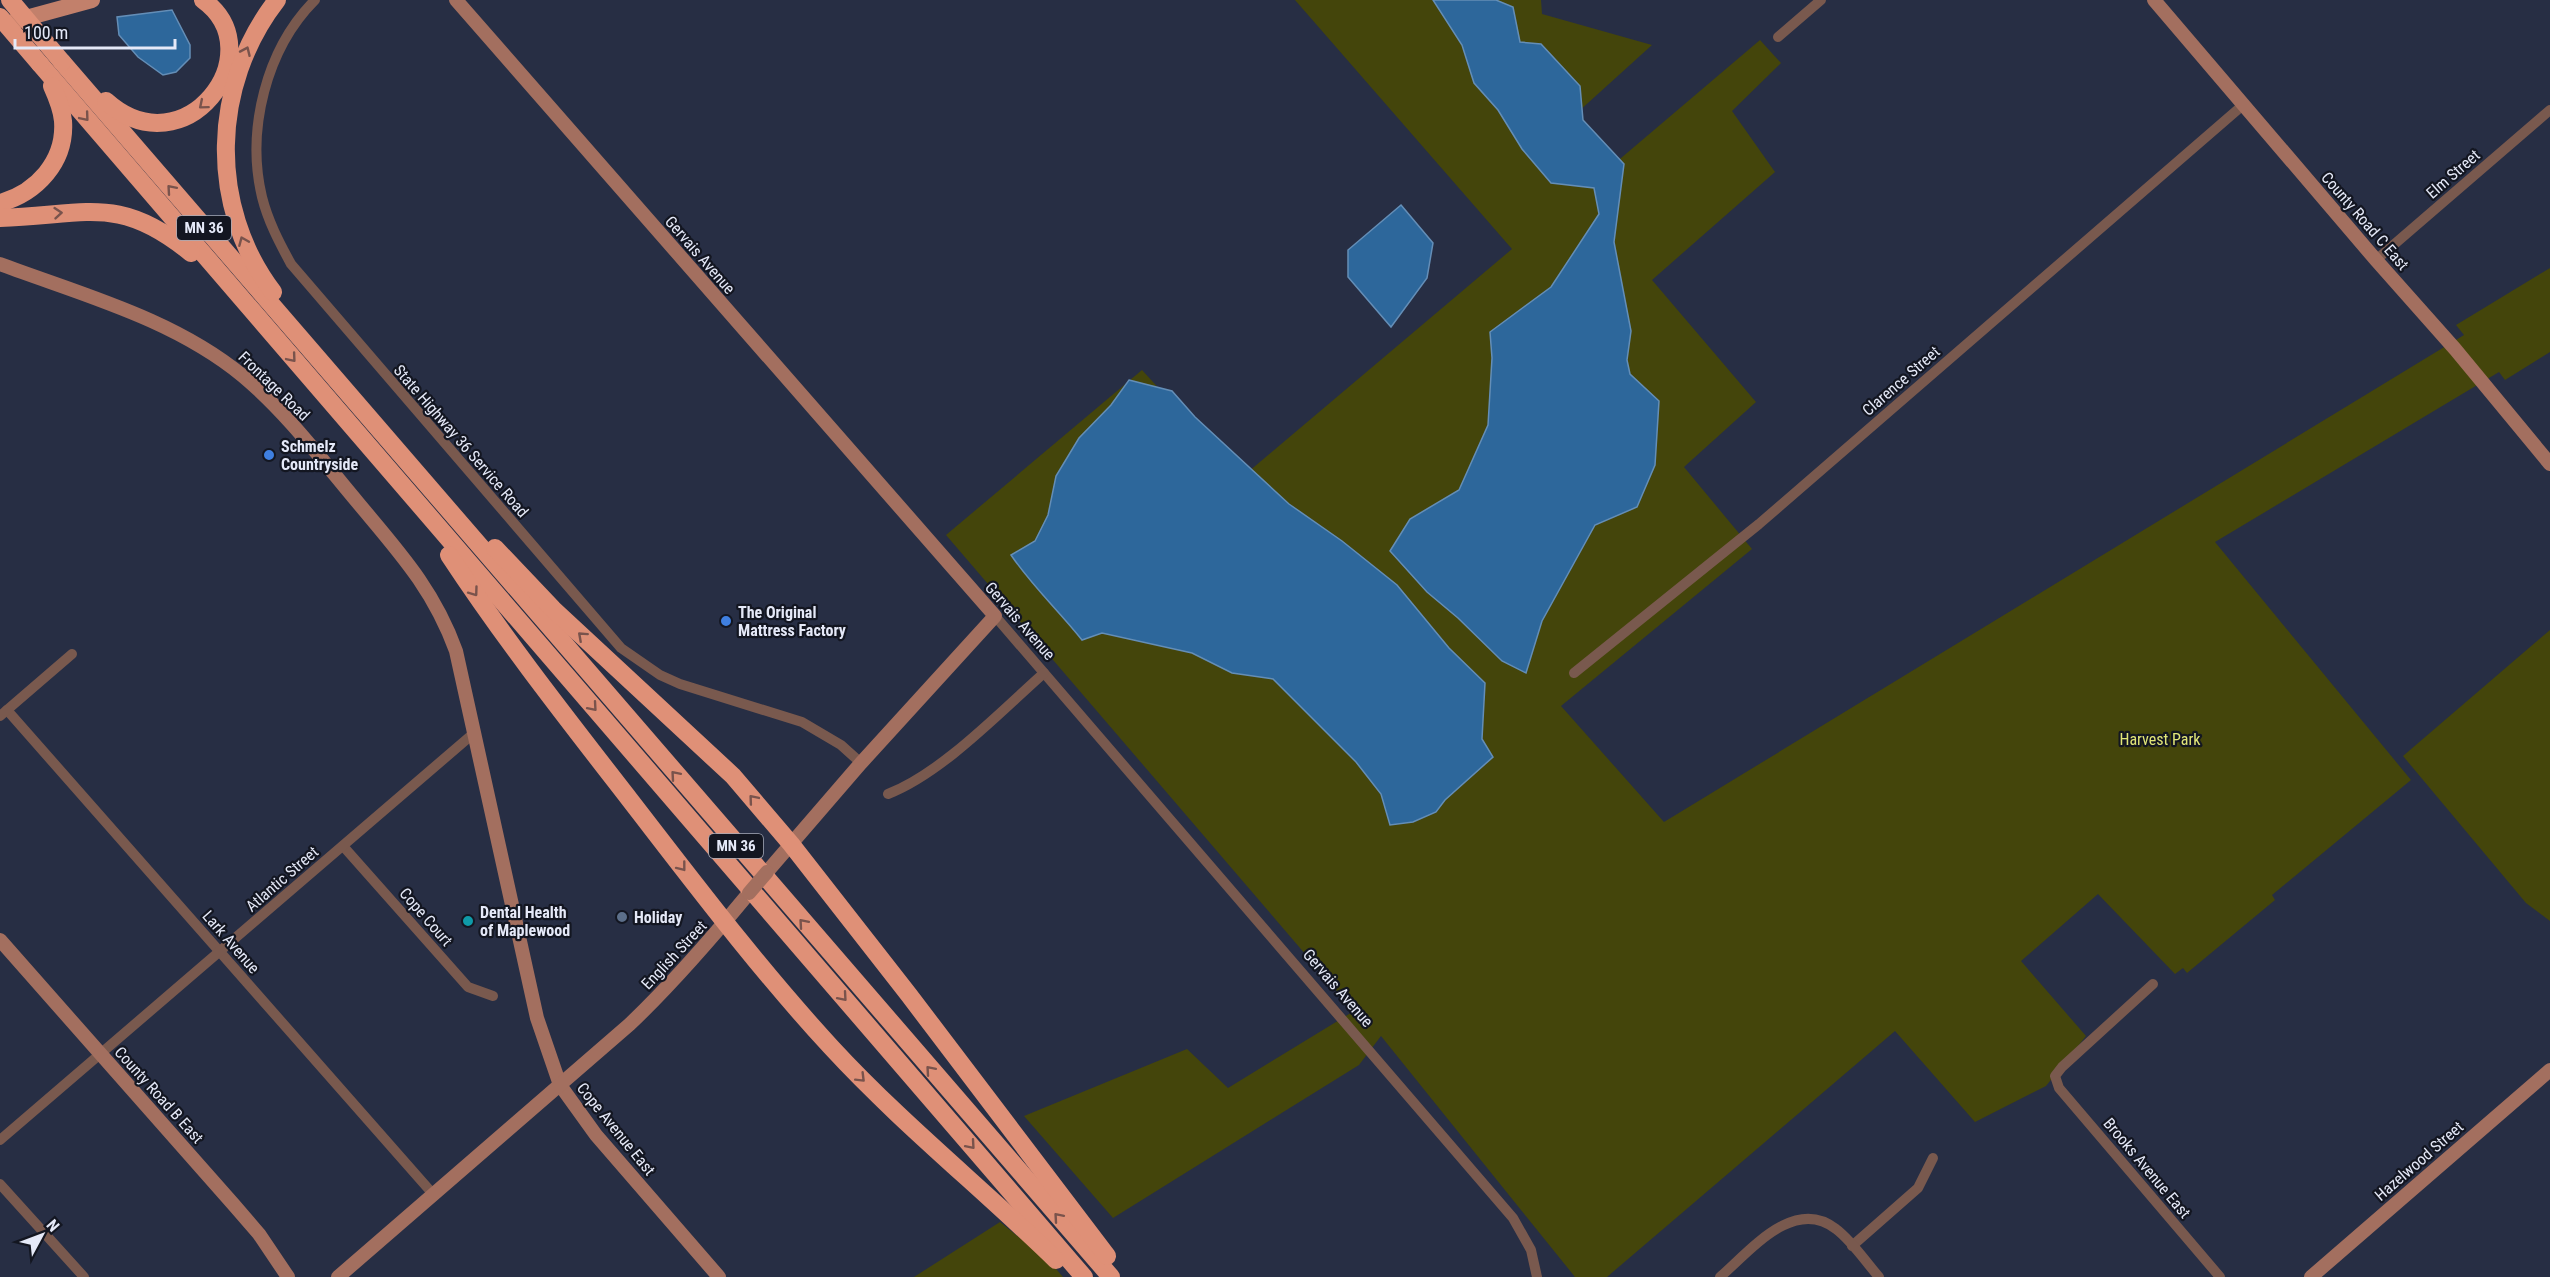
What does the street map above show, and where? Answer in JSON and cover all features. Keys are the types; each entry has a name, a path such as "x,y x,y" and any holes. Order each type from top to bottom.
{"highway":[{"name":"MN 36","path":"10,0 50,66 254,313 1084,1277"},
{"path":"50,66 124,115 149,122 163,123 190,115 213,96 223,79 228,58 226,38 220,20 213,8 203,0"},
{"path":"277,0 260,24 238,70 225,138 228,189 242,238 261,276 346,393"},
{"name":"MN 36","path":"0,17 50,66 346,393 1111,1277"},
{"path":"0,203 26,194 38,185 47,174 56,155 63,135 63,121 50,66"},
{"path":"0,218 90,210 120,214 138,220 158,228 174,240 254,313"},
{"path":"363,413 553,609 721,763 791,843 909,994 1122,1277"},
{"path":"406,491 479,599 587,744 731,916 805,1018 863,1080 1026,1230 1072,1277"}],"main road":[{"path":"0,26 92,0"}],"street":[{"name":"State Highway 36 Service Road","path":"315,0 300,17 279,52 264,93 259,119 257,161 262,198 276,238 291,264 621,648 660,675 680,684 802,722 841,745 861,763"},
{"name":"Gervais Avenue","path":"456,0 995,616 1513,1218 1531,1250 1538,1277"},
{"path":"1779,37 1821,0"},
{"name":"County Road C East","path":"2154,0 2547,456"},
{"name":"Clarence Street","path":"1574,673 1759,524 2244,105"},
{"name":"Elm Street","path":"2376,260 2550,110"},
{"name":"Frontage Road","path":"0,264 130,312 177,333 220,359 269,400 423,583 447,626 456,651 474,734"},
{"name":"English Street","path":"338,1277 655,1000 731,916 861,763 995,616"},
{"path":"4,713 72,654"},
{"path":"888,794 905,787 954,752 1044,673"},
{"name":"Lark Avenue","path":"4,713 433,1194"},
{"name":"Atlantic Street","path":"0,1140 474,734"},
{"name":"Cope Avenue East","path":"474,734 537,1018 560,1085 591,1128 719,1277"},
{"name":"Cope Court","path":"343,846 468,987 494,996"},
{"name":"County Road B East","path":"0,939 259,1234 288,1277"},
{"name":"Brooks Avenue East","path":"2153,984 2055,1076 2059,1088 2220,1277"},
{"name":"Hazelwood Street","path":"2311,1277 2550,1070"},
{"path":"1852,1246 1918,1188 1933,1158"},
{"path":"0,1184 84,1277"},
{"path":"1720,1277 1775,1229 1796,1219 1808,1218 1830,1225 1879,1277"}],"green space":[{"name":"Harvest Park","path":"1295,0 1541,0 1542,14 1652,45 1578,112 1614,164 1760,40 1781,63 1732,111 1775,172 1652,280 1756,402 1684,467 1752,549 1561,706 1664,822 2464,335 2456,325 2550,268 2550,352 2505,380 2499,372 2215,542 2411,780 2272,895 2275,900 2187,973 2183,968 2175,974 2098,894 2021,961 2086,1036 2046,1086 1975,1122 1895,1031 1607,1277 1575,1277 1381,1036 1359,1065 1113,1218 1024,1116 1187,1049 1228,1088 1354,1011 946,535 1142,370 1241,478 1512,249"},
{"path":"2550,630 2550,921 2526,903 2403,756"},
{"path":"1000,1222 1051,1263 1063,1277 914,1277"}],"water":[{"path":"1433,0 1496,0 1513,7 1520,42 1541,44 1580,86 1583,120 1624,164 1614,242 1631,331 1627,360 1630,374 1659,401 1655,465 1637,507 1595,525 1542,621 1526,673 1502,661 1458,618 1427,592 1390,551 1410,519 1459,490 1488,425 1492,358 1490,332 1551,287 1599,214 1594,188 1551,183 1522,149 1498,110 1474,83 1462,45"},
{"path":"172,10 190,45 190,58 176,72 163,75 138,57 119,35 117,17"},
{"path":"1401,205 1433,243 1427,278 1391,327 1348,277 1348,250"},
{"path":"1129,380 1172,391 1195,417 1289,504 1342,541 1397,585 1449,648 1485,683 1482,739 1493,757 1445,800 1436,812 1413,822 1390,825 1381,794 1356,762 1273,679 1232,673 1192,653 1102,633 1082,640 1011,555 1035,541 1048,515 1056,476 1079,438 1111,405"}],"place":[{"name":"Schmelz Countryside","path":"269,455"},
{"name":"The Original Mattress Factory","path":"726,621"},
{"name":"Holiday","path":"622,917"},
{"name":"Dental Health of Maplewood","path":"468,921"}]}
